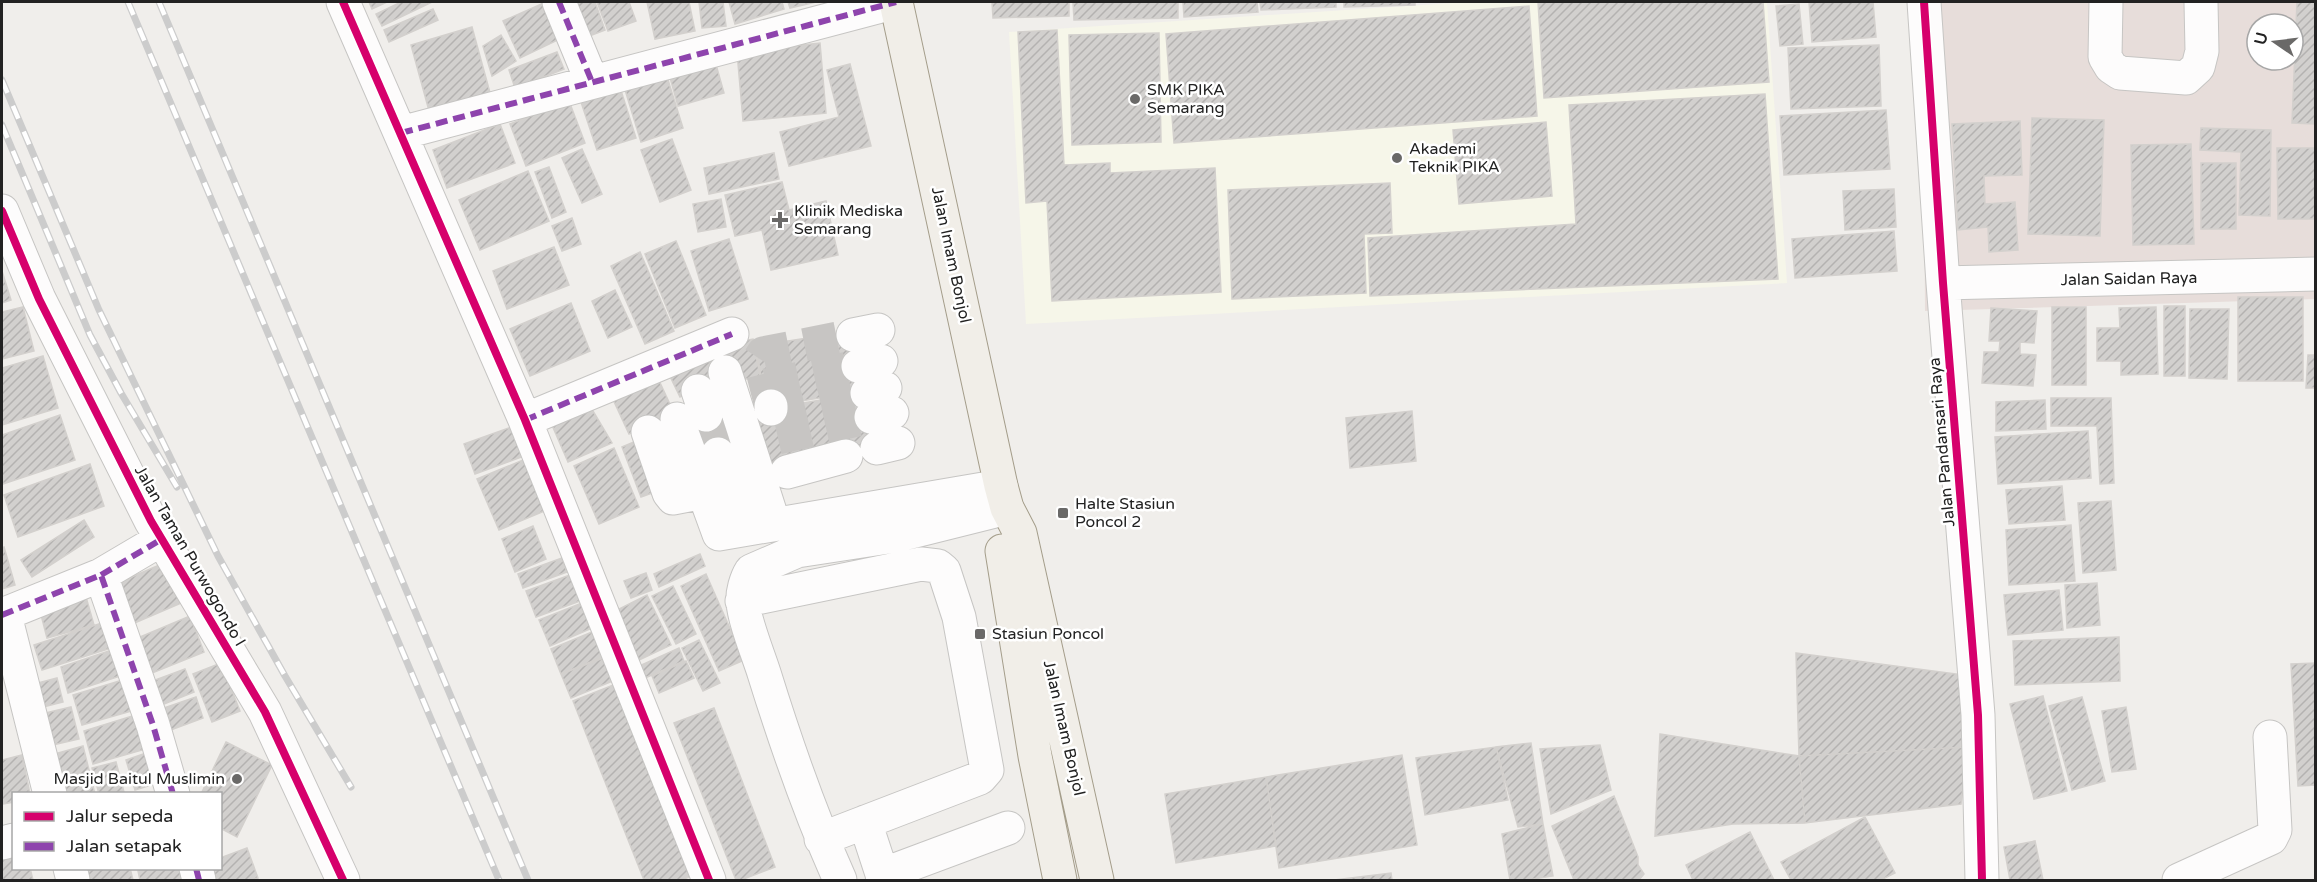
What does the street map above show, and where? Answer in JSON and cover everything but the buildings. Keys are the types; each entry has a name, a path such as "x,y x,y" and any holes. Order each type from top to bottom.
{"main road":[{"name":"Jalan Imam Bonjol","path":"896,2 1002,489 1020,533 1097,880"},
{"name":"Jalan Imam Bonjol","path":"1002,489 1000,538 1035,756 1059,880"}],"street":[{"path":"344,2 525,420 709,880"},
{"path":"559,2 592,82"},
{"path":"400,133 896,2"},
{"name":"Jalan Pandansari Raya","path":"1924,2 1943,283 1978,715 1982,880"},
{"path":"2106,2 2105,57 2111,67 2120,73 2186,78 2198,67 2202,51 2201,2"},
{"name":"Jalan Taman Purwogondo I","path":"2,211 39,299 162,539 266,712 343,880"},
{"name":"Jalan Saidan Raya","path":"1943,283 2316,274"},
{"path":"525,420 732,334"},
{"path":"726,372 757,521"},
{"path":"757,521 787,470 873,395"},
{"path":"682,414 704,492 757,521 1002,489"},
{"path":"718,454 757,521"},
{"path":"840,880 821,839 792,762 742,601 747,577 752,571 797,551 895,536 1002,489"},
{"path":"49,792 3,615 101,575 162,539"},
{"path":"742,601 921,564 938,566 944,571 958,617 987,770 980,778 821,839"},
{"path":"101,575 153,725 172,792"},
{"path":"2179,880 2271,838 2275,830 2270,737"},
{"path":"865,822 883,878 1008,828"}],"shaded area":[{"name":"Akademi Teknik PIKA","path":"1468,2 1767,2 1787,283 1026,324 1009,32"},
{"path":"1923,2 2315,2 2315,299 1925,311"}],"tunnel":[{"path":"771,406 759,359 763,353 853,335"},
{"path":"766,385 858,366"},
{"path":"773,415 867,393"},
{"path":"706,415 718,454"},
{"path":"778,438 871,417"}],"railway":[{"path":"128,2 499,880"},
{"path":"159,2 528,880"},
{"path":"2,80 99,310 218,556 285,676 351,787"},
{"path":"2,125 90,335 121,393 177,487"}],"marked path":[{"path":"559,2 592,82"},
{"path":"401,133 896,2"},
{"path":"525,420 732,334"},
{"path":"101,575 162,539"},
{"path":"2,615 101,575 153,725 172,792"},
{"path":"196,870 199,880"}],"cycle path":[{"path":"343,2 525,420 709,880"},
{"path":"1924,2 1943,283 1978,715 1982,880"},
{"path":"2,211 39,299 151,521 265,712 343,880"}],"place":[{"name":"SMK PIKA Semarang","path":"1135,99"},
{"name":"Akademi Teknik PIKA","path":"1397,158"},
{"name":"Klinik Mediska Semarang","path":"780,220"},
{"name":"Halte Stasiun Poncol 2","path":"1063,513"},
{"name":"Stasiun Poncol","path":"980,634"},
{"name":"Masjid Baitul Muslimin","path":"237,779"}]}
